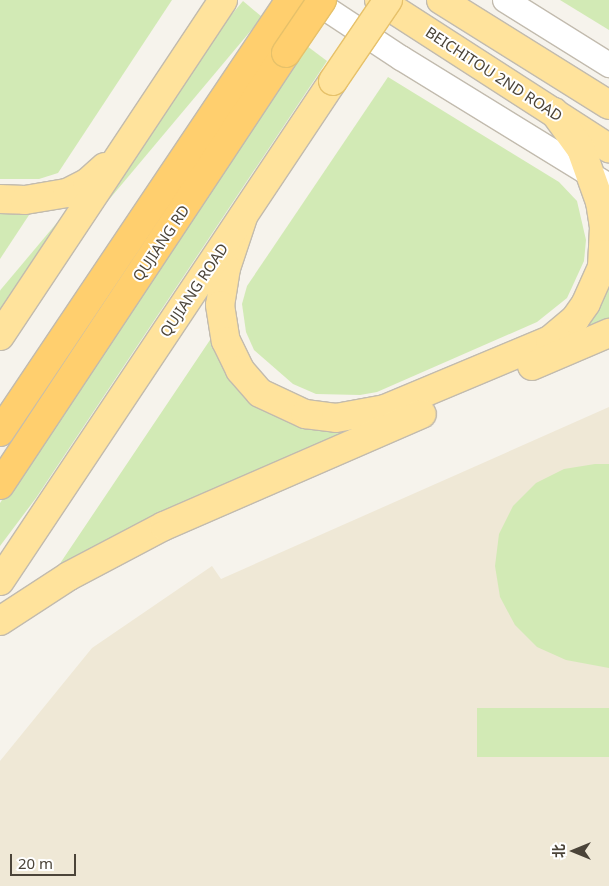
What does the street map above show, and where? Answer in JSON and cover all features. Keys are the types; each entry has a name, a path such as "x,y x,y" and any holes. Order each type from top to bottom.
{"highway":[{"name":"QUJIANG RD","path":"0,485 276,45 290,0"},
{"name":"QUJIANG RD","path":"0,432 276,45 322,0"}],"main road":[{"name":"BEICHITOU 2ND ROAD","path":"379,0 609,148"},
{"name":"QUJIANG ROAD","path":"0,581 388,0"},
{"path":"441,0 609,105"},
{"path":"0,336 221,2"},
{"path":"564,77 609,86"},
{"path":"243,217 226,268 220,304 226,341 240,370 260,393 291,409 319,417 355,417 386,410 550,340 564,330 586,303 602,267 604,227 601,181 572,132 554,112"},
{"path":"0,199 25,200 67,192 87,183 132,138"},
{"path":"0,621 69,576 164,526 609,333"}],"street":[{"path":"313,0 400,58 601,181"},
{"path":"505,0 609,65"}],"shaded area":[{"path":"609,407 609,886 0,886 0,761 92,648 212,566 221,579"}],"green space":[{"path":"0,0 172,0 58,173 39,179 0,179"},
{"path":"560,0 609,0 609,30"},
{"path":"243,1 262,17 0,329 0,291"},
{"path":"307,46 327,61 36,498 0,546 0,503"},
{"path":"388,77 559,182 577,201 586,240 584,261 567,298 537,322 377,392 360,395 316,394 293,384 254,350 246,332 242,304 247,286"},
{"path":"0,209 31,212 0,259"},
{"path":"609,267 609,325 567,337"},
{"path":"212,337 228,370 364,428 57,568"},
{"path":"595,464 609,464 609,668 566,660 537,647 515,625 500,597 495,566 499,534 513,506 536,483 564,469"},
{"path":"477,708 609,708 609,757 477,757"}]}
